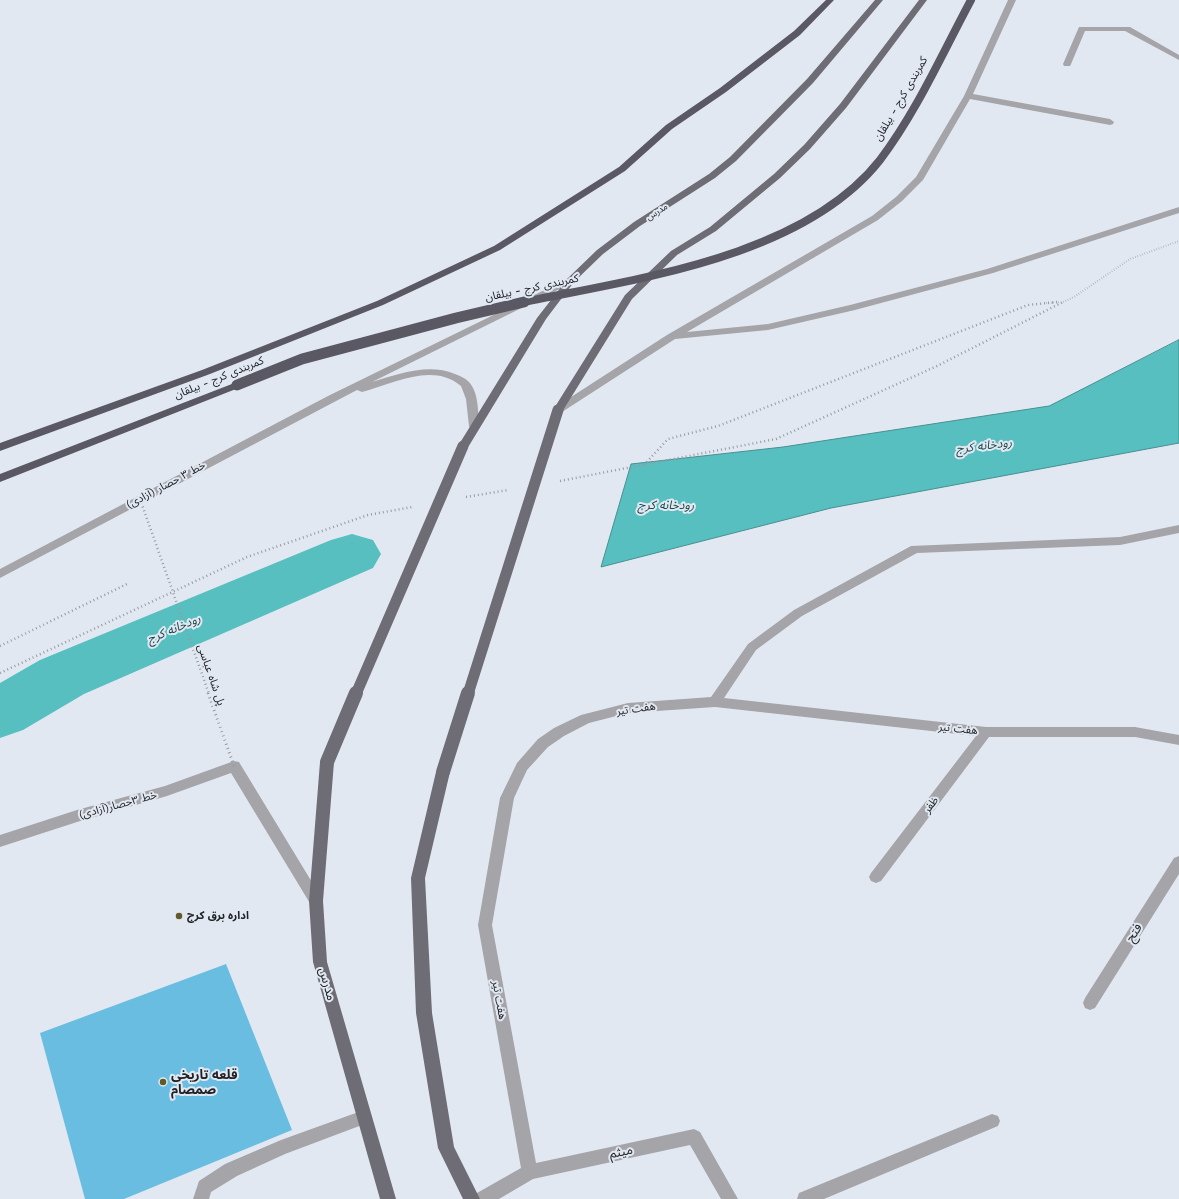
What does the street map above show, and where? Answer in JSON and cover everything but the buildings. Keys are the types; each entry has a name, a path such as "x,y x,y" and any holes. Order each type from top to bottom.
{"highway":[{"name":"کمربندی کرج - بیلقان","path":"0,447 206,372 380,303 497,248 622,169 669,127 723,90 797,33 830,0"},
{"name":"کمربندی کرج - بیلقان","path":"0,478 302,360 482,312 603,286 690,265 738,251 807,220 834,204 862,180 884,154 904,125 971,0"}],"main road":[{"name":"مدرس","path":"388,1199 320,962 316,901 327,762 463,446 542,318 571,280 600,252 637,224 712,176 733,159 810,81 879,0"},
{"path":"472,1199 446,1148 424,1013 418,878 443,772 558,410 628,297 674,253 718,224 777,176 807,147 843,106 923,0"}],"street":[{"path":"558,410 671,337 875,218 899,199 920,178 968,96 1012,0"},
{"path":"1067,64 1082,29 1127,29 1179,58"},
{"path":"968,96 1110,122"},
{"path":"671,337 768,327 852,308 990,271 1179,210"},
{"path":"332,398 571,280"},
{"path":"332,398 403,377 429,372 450,375 465,383 471,398 474,426"},
{"name":"خط ۳ حصار (آزادی)","path":"0,574 140,498 332,398"},
{"path":"715,702 752,647 798,612 915,549 1120,541 1179,529"},
{"name":"هفت تیر","path":"530,1172 485,925 507,798 522,767 543,743 559,732 586,719 628,708 715,702 986,732 1135,732 1179,740"},
{"name":"ظفر","path":"876,877 986,732"},
{"path":"234,766 316,901"},
{"name":"خط ۳حصار(آزادی)","path":"0,841 77,816 167,791 234,766"},
{"name":"فتح","path":"1090,1003 1179,862"},
{"path":"201,1199 205,1187 231,1170 281,1148 364,1117"},
{"path":"804,1199 992,1121"},
{"name":"میثم","path":"483,1199 530,1172 694,1137 730,1199"}],"path":[{"path":"559,481 776,439 937,366 1063,302 1130,259 1179,241"},
{"path":"644,465 668,439 718,426 1028,305 1063,302"},
{"path":"460,498 513,489"},
{"name":"پل شاه عباسی","path":"140,498 234,766"},
{"path":"0,673 247,557 368,515 414,507"},
{"path":"0,646 127,584"}],"water":[{"name":"رودخانه کرج","path":"1179,340 1179,443 831,508 601,567 631,464 783,447 1049,406"}],"waterway":[{"name":"رودخانه کرج","path":"0,713 62,677 352,554"}],"place":[{"name":"اداره برق کرج","path":"179,916"},
{"name":"قلعه تاریخی صمصام","path":"163,1082"}]}
